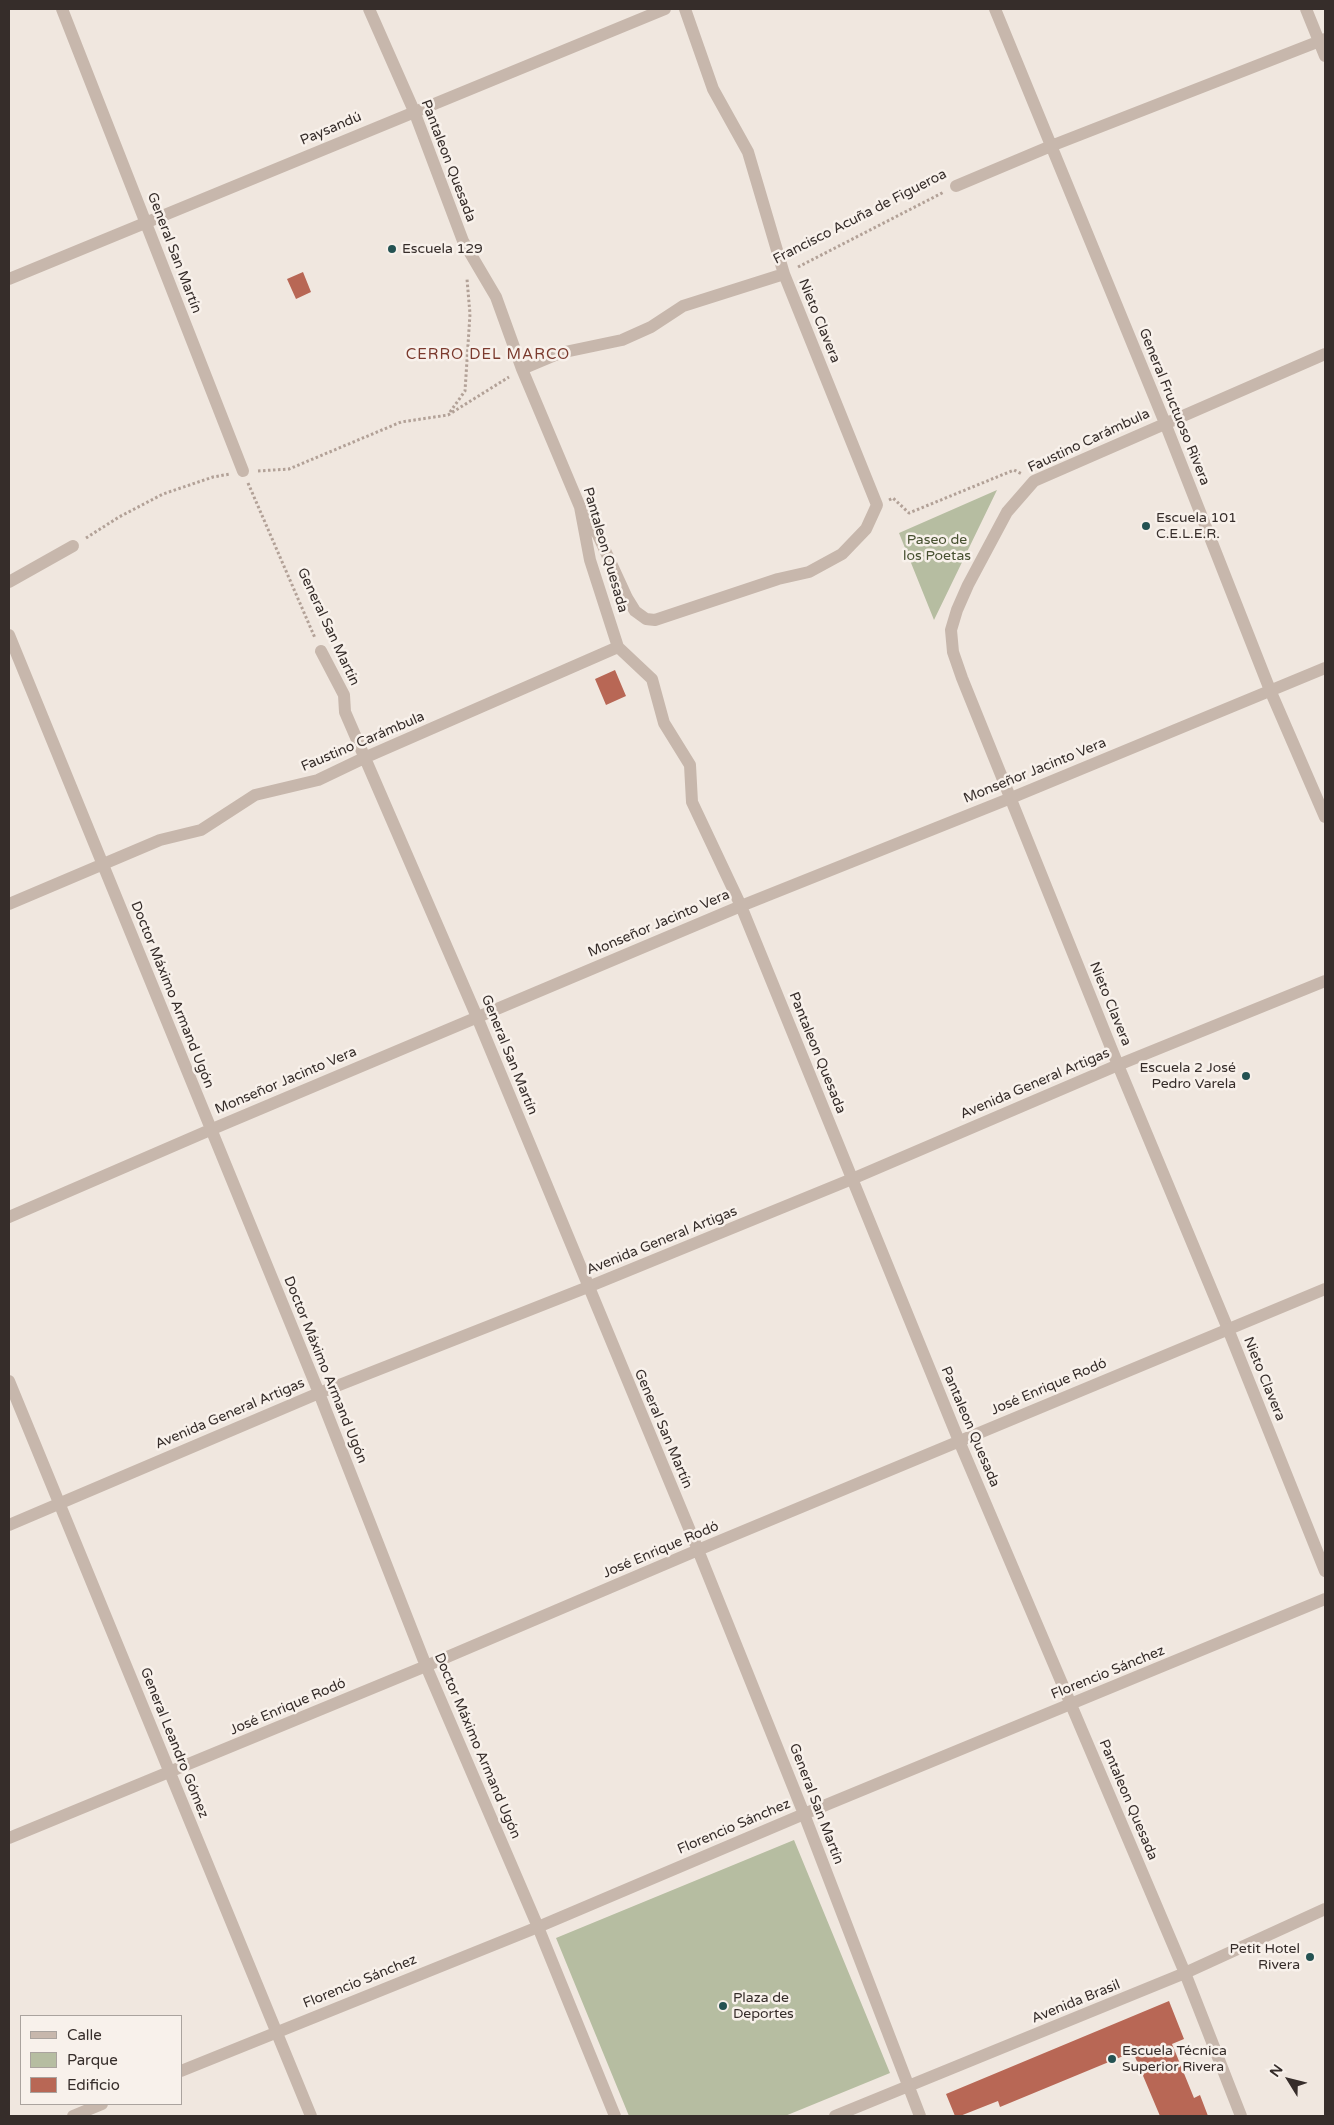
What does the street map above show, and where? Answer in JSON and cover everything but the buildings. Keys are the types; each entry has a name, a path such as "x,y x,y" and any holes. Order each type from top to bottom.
{"street":[{"name":"General San Martín","path":"62,9 243,471"},
{"name":"Pantaleon Quesada","path":"369,9 414,111 463,241 496,297 522,369 580,507 590,560 618,647 652,679 664,723 690,765 692,802 741,906 959,1441 1185,1973 1241,2116"},
{"name":"Paysandú","path":"9,279 665,9"},
{"name":"Nieto Clavera","path":"685,9 713,89 748,152 784,274 877,505"},
{"name":"General Fructuoso Rivera","path":"995,9 1165,423 1270,690 1325,817"},
{"path":"1306,9 1322,41 1325,56"},
{"name":"Francisco Acuña de Figueroa","path":"956,186 1051,146 1322,41"},
{"name":"Francisco Acuña de Figueroa","path":"522,369 560,353 622,340 651,327 683,306 784,274"},
{"name":"Faustino Carámbula","path":"968,585 1007,512 1034,481 1325,354"},
{"path":"580,507 598,535 627,598 635,611 646,619 655,620 778,579 809,572 842,554 866,529 877,505"},
{"path":"9,582 73,546"},
{"name":"Nieto Clavera","path":"968,585 951,630 953,652 1118,1065 1228,1329 1325,1571"},
{"name":"Doctor Máximo Armand Ugón","path":"9,635 319,1393 426,1666 538,1927 615,2116"},
{"name":"Faustino Carámbula","path":"9,904 160,840 201,830 255,795 318,780 618,647"},
{"name":"General San Martín","path":"321,651 344,695 345,712 364,758 477,1017 698,1550 804,1814 920,2116"},
{"name":"Monseñor Jacinto Vera","path":"9,1217 741,906 1011,798 1325,668"},
{"name":"Avenida General Artigas","path":"9,1525 319,1393 588,1287 852,1179 1118,1065 1325,981"},
{"name":"José Enrique Rodó","path":"9,1838 170,1773 698,1550 1325,1289"},
{"name":"General Leandro Gómez","path":"9,1381 311,2116"},
{"name":"Florencio Sánchez","path":"182,2071 276,2031 538,1927 804,1814 1325,1600"},
{"name":"Avenida Brasil","path":"834,2116 1185,1973 1325,1909"},
{"path":"73,2116 100,2105"}],"path":[{"name":"Francisco Acuña de Figueroa","path":"784,274 956,186"},
{"path":"448,415 465,391 470,314 467,278"},
{"path":"73,546 120,517 163,494 213,477 243,471 289,469 401,422 448,415 522,369"},
{"path":"877,505 893,498 909,513 1014,470 1034,481"},
{"name":"General San Martín","path":"243,471 321,651"}],"green space":[{"name":"Paseo de los Poetas","path":"997,490 934,620 899,533"},
{"name":"Plaza de Deportes","path":"794,1840 890,2073 785,2116 629,2116 556,1938"}],"place":[{"name":"Escuela 129","path":"392,249"},
{"name":"Escuela 101 C.E.L.E.R.","path":"1146,526"},
{"name":"Escuela 2 José Pedro Varela","path":"1246,1076"},
{"name":"Petit Hotel Rivera","path":"1310,1957"},
{"name":"Plaza de Deportes","path":"723,2006"},
{"name":"Escuela Técnica Superior Rivera","path":"1112,2059"}],"district":[{"name":"CERRO DEL MARCO","path":"488,355"}]}
